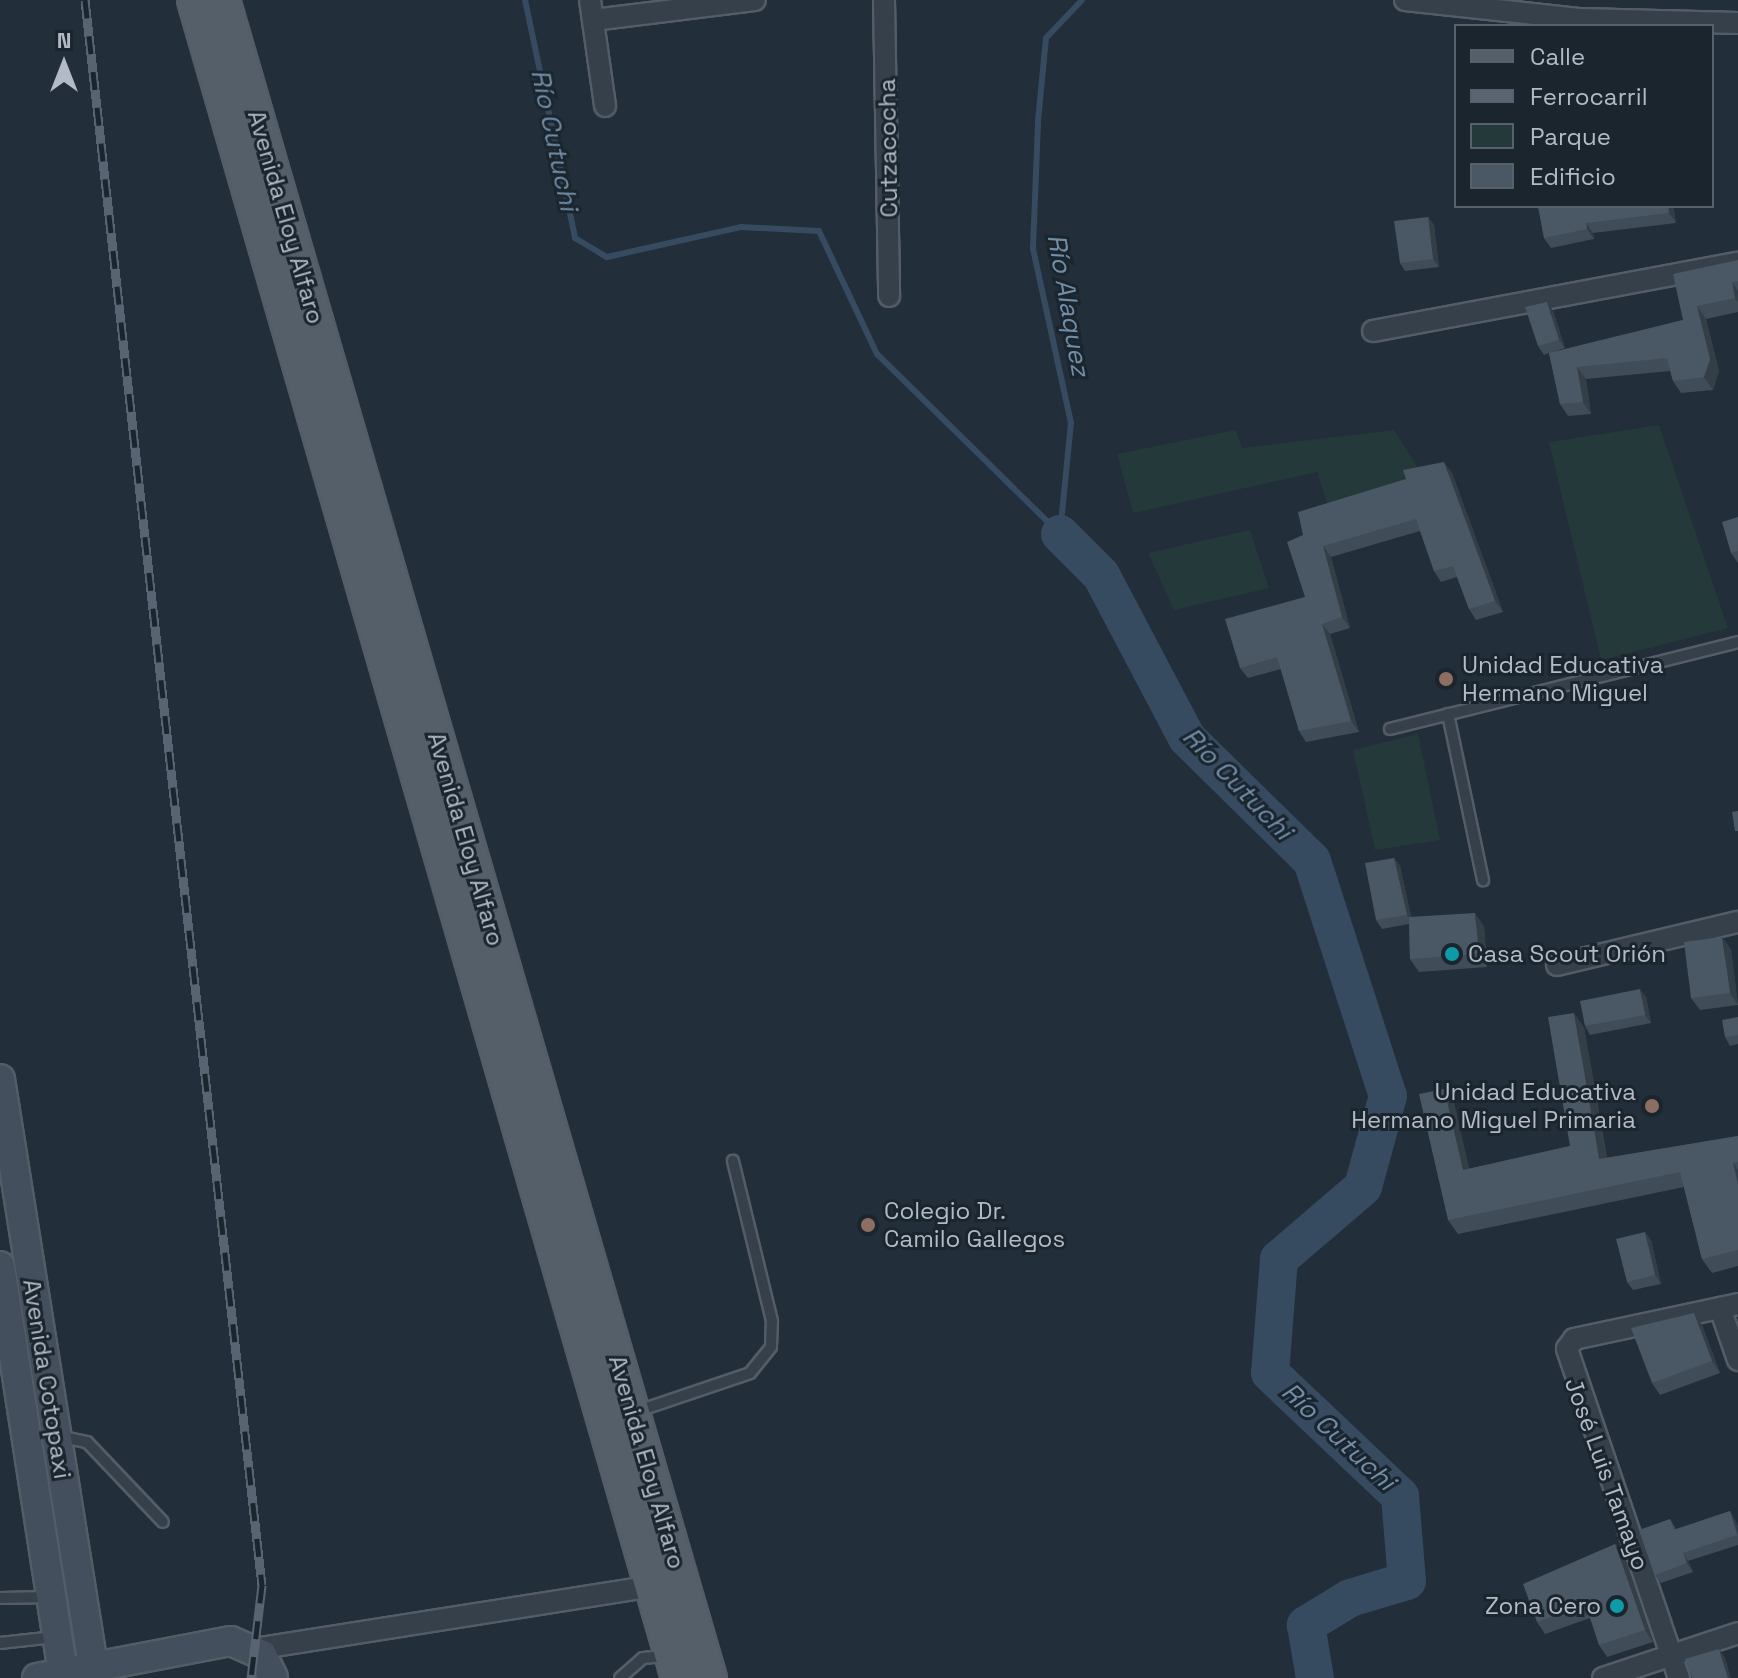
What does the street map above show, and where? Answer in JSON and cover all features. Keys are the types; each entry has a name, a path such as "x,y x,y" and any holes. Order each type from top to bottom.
{"main road":[{"name":"Avenida Eloy Alfaro","path":"194,0 675,1667"},
{"name":"Avenida Eloy Alfaro","path":"223,0 710,1678"},
{"name":"Avenida Cotopaxi","path":"0,1079 94,1672"},
{"name":"Avenida Cotopaxi","path":"0,1266 57,1636 54,1676"},
{"path":"54,1676 94,1672 231,1641 255,1649 273,1678"}],"street":[{"path":"605,106 592,10 755,0"},
{"name":"Cutzacocha","path":"884,0 889,296"},
{"path":"1405,0 1581,19 1738,23"},
{"path":"1373,331 1738,263"},
{"path":"1557,965 1738,922"},
{"path":"1729,1306 1738,1360"},
{"name":"José Luis Tamayo","path":"1679,1678 1567,1349 1574,1339 1729,1306"},
{"path":"255,1649 651,1586"},
{"path":"1603,1678 1738,1633"}],"lane":[{"path":"1390,729 1738,642"},
{"path":"1448,714 1483,880"},
{"path":"632,1413 750,1373 771,1347 772,1321 733,1161"},
{"path":"56,1437 87,1442 163,1522"},
{"path":"0,1598 51,1597"},
{"path":"0,1643 57,1636"},
{"path":"620,1678 643,1658 675,1667"}],"green space":[{"path":"1659,425 1728,628 1601,660 1549,442"},
{"path":"1236,430 1242,448 1394,430 1421,473 1331,515 1317,472 1133,513 1117,454"},
{"path":"1250,530 1269,588 1174,610 1148,553"},
{"path":"1418,734 1440,840 1375,850 1353,750"}],"building":[{"path":"1538,208 1668,208 1669,213 1586,223 1587,229 1544,238"},
{"path":"1428,217 1433,259 1400,263 1394,221"},
{"path":"1738,260 1738,281 1732,282 1735,298 1697,306 1710,359 1704,377 1673,381 1667,358 1577,367 1583,402 1560,404 1549,353 1683,320 1673,274"},
{"path":"1547,302 1559,340 1538,346 1525,307"},
{"path":"1444,462 1495,601 1469,609 1453,566 1434,571 1416,519 1323,546 1342,617 1322,624 1351,721 1299,731 1277,657 1240,668 1225,619 1305,597 1287,542 1303,535 1298,512 1406,479 1403,470"},
{"path":"1738,517 1738,551 1731,553 1722,522"},
{"path":"1738,811 1738,831 1735,831 1732,812"},
{"path":"1394,858 1407,915 1376,920 1365,863"},
{"path":"1475,913 1479,954 1410,959 1409,917"},
{"path":"1722,937 1730,993 1691,998 1684,942"},
{"path":"1640,989 1645,1015 1585,1026 1580,1001"},
{"path":"1574,1013 1599,1159 1738,1136 1738,1162 1733,1163 1738,1184 1738,1250 1702,1259 1680,1172 1448,1220 1419,1094 1444,1089 1463,1170 1570,1146 1548,1017"},
{"path":"1738,1017 1738,1035 1725,1037 1722,1020"},
{"path":"1645,1232 1655,1275 1627,1282 1616,1239"},
{"path":"1694,1313 1712,1361 1652,1383 1631,1328"},
{"path":"1730,1511 1737,1535 1683,1553 1687,1563 1655,1575 1639,1530 1670,1519 1674,1530"},
{"path":"1615,1544 1645,1630 1599,1645 1586,1605 1537,1622 1523,1584"},
{"path":"1719,1649 1728,1678 1692,1678 1685,1659"}],"waterway":[{"name":"Río Cutuchi","path":"525,0 575,238 607,257 741,227 819,231 877,354 1060,534"},
{"name":"Río Alaquez","path":"1060,533 1071,423 1033,248 1038,121 1046,38 1082,0"},
{"name":"Río Cutuchi","path":"1060,534 1101,575 1187,738 1312,861 1388,1096 1363,1187 1279,1259 1270,1373 1400,1496 1407,1581 1350,1598 1306,1625 1315,1678"}],"railway":[{"path":"85,0 262,1585 251,1678"}],"place":[{"name":"Unidad Educativa Hermano Miguel","path":"1446,679"},
{"name":"Casa Scout Orión","path":"1452,954"},
{"name":"Unidad Educativa Hermano Miguel Primaria","path":"1652,1106"},
{"name":"Colegio Dr. Camilo Gallegos","path":"868,1225"},
{"name":"Zona Cero","path":"1617,1606"}]}
